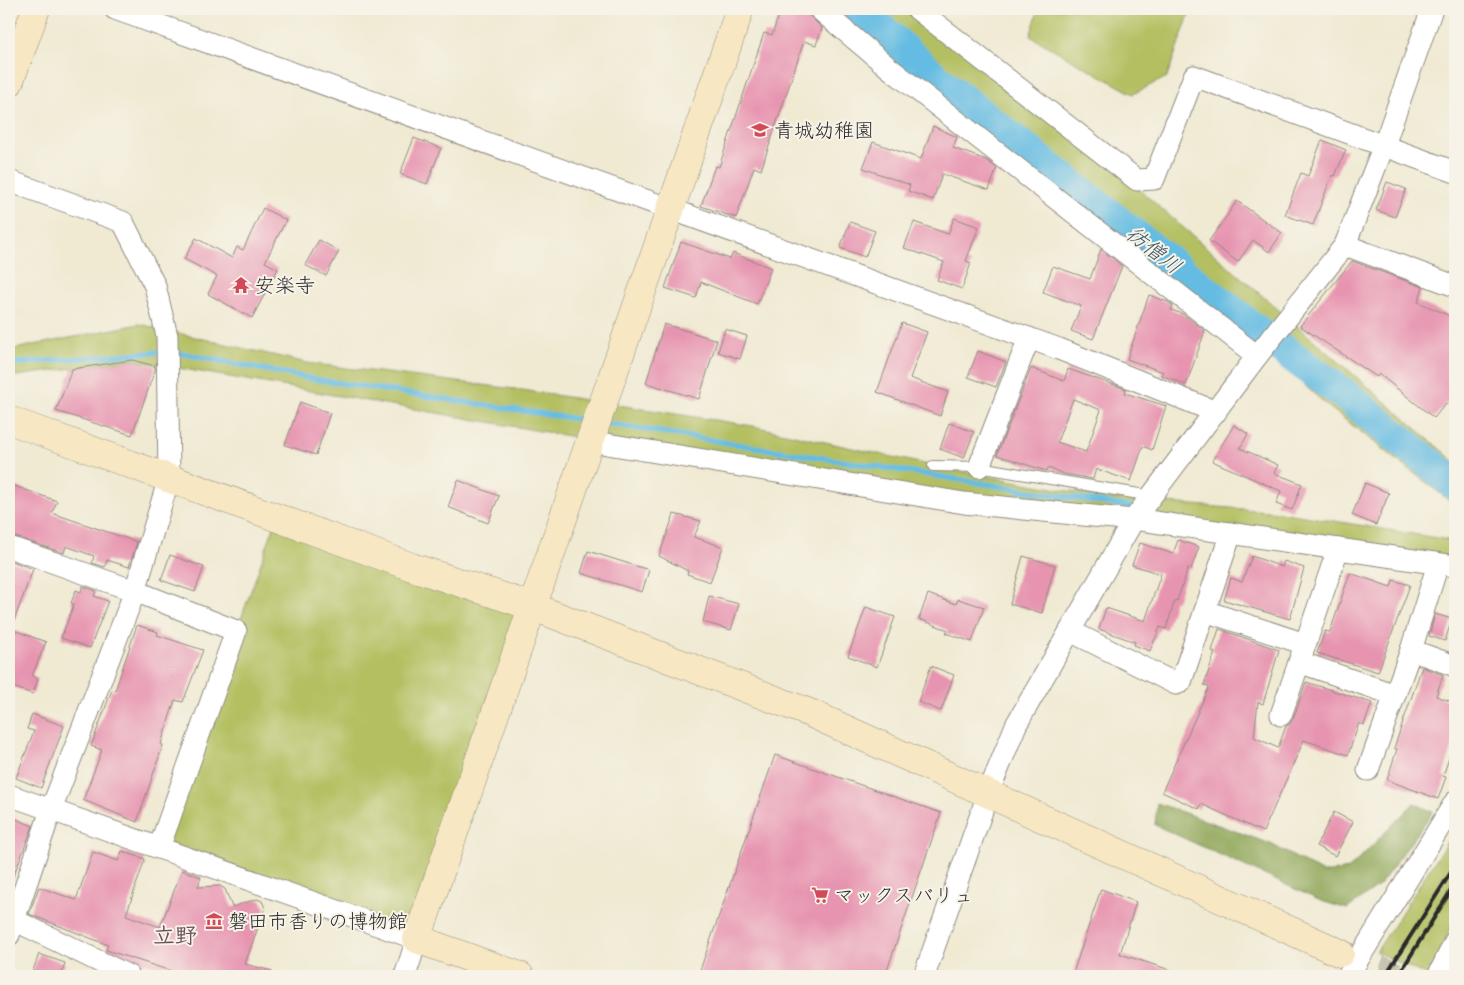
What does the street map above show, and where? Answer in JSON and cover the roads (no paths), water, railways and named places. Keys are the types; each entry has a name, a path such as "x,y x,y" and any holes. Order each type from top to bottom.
{"street":[{"path":"9,84 36,9"},
{"path":"115,9 1029,338 1216,412"},
{"path":"405,976 740,9"},
{"path":"819,9 888,67 1257,356"},
{"path":"917,9 1137,180 1154,179 1194,76 1455,172"},
{"path":"924,976 988,794 1016,725 1134,519 1257,356 1345,245 1384,145 1432,9"},
{"path":"9,181 123,222 155,286 167,336 169,478 135,591 52,810 11,927 129,976"},
{"path":"1345,245 1455,286"},
{"path":"980,467 1029,338"},
{"path":"9,420 412,567 532,606 810,713 988,794 1344,964 1455,802"},
{"path":"589,441 964,503 1134,519 1446,565 1411,650 1368,770"},
{"path":"1070,631 1178,684 1184,680 1231,533"},
{"path":"9,547 135,591 236,631 159,848"},
{"path":"1280,715 1338,549"},
{"path":"1205,611 1394,695"},
{"path":"1411,650 1455,666"},
{"path":"9,795 520,976"},
{"path":"1438,976 1455,941"}],"lane":[{"path":"933,466 980,467 1150,498"}],"waterway":[{"name":"彷僧川","path":"859,9 937,79 1252,327 1344,394 1455,484"},
{"path":"9,364 170,351 313,379 590,421"},
{"path":"604,423 1136,508"}],"tunnel":[{"path":"1340,953 1396,976"}],"railway":[{"path":"1385,976 1455,866"},
{"path":"1398,976 1455,884"}],"place":[{"name":"青城幼稚園","path":"760,130"},
{"name":"安楽寺","path":"241,285"},
{"name":"マックスバリュ","path":"820,895"},
{"name":"磐田市香りの博物館","path":"214,921"}],"district":[{"name":"立野","path":"175,935"}]}
